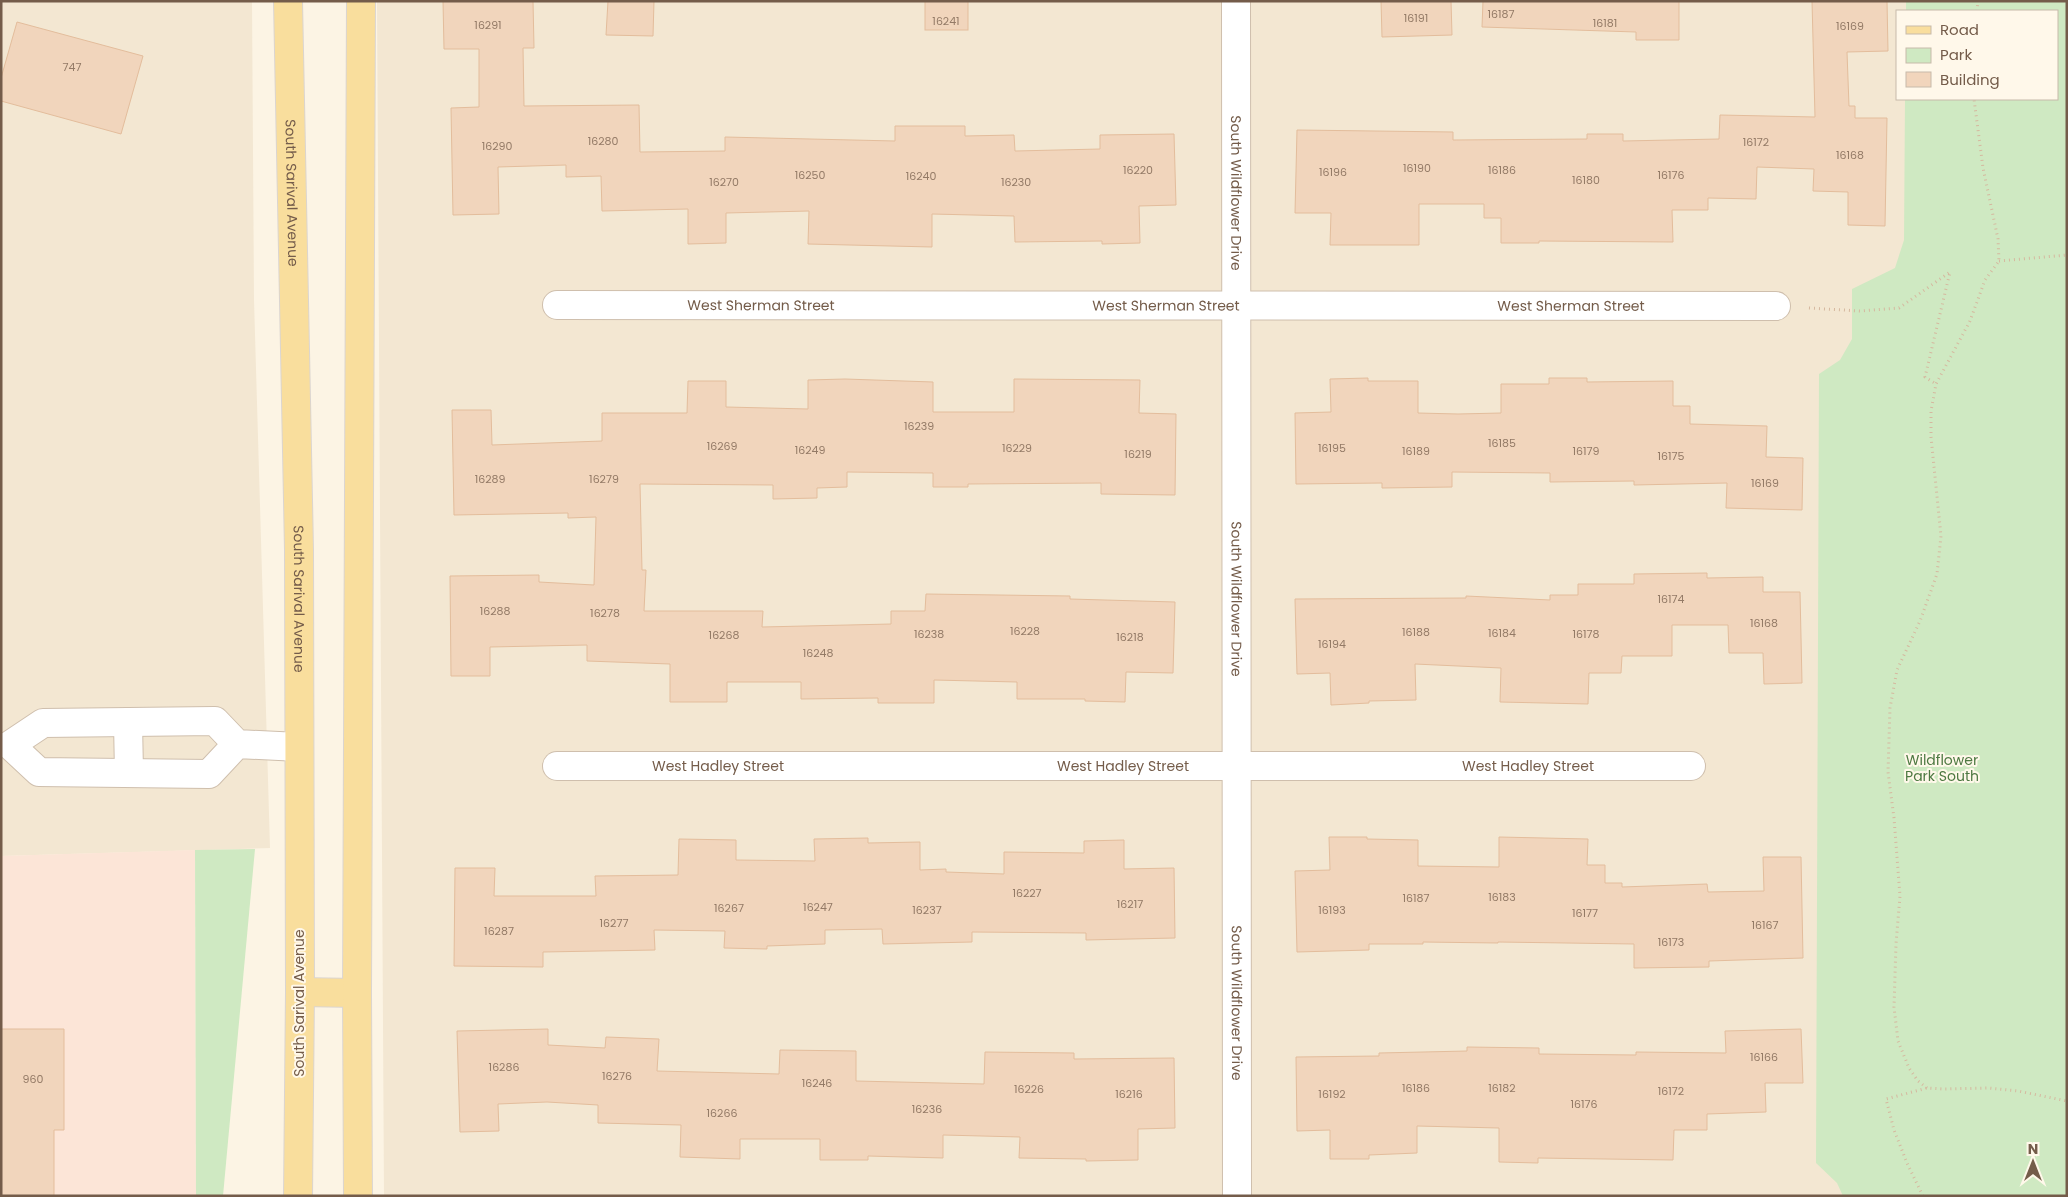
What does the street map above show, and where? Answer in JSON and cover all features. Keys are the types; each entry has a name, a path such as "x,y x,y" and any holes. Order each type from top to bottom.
{"main road":[{"name":"South Sarival Avenue","path":"288,1 299,550 300,992 298,1196"},
{"path":"358,1196 360,1"},
{"path":"300,992 357,993"}],"street":[{"name":"South Wildflower Drive","path":"1236,1 1235,766 1237,1196"},
{"name":"West Sherman Street","path":"556,305 1776,306"},
{"path":"237,744 209,774 39,772 6,745 43,723 215,721 237,744 299,747"},
{"path":"128,722 129,773"},
{"name":"West Hadley Street","path":"556,766 1691,766"}],"path":[{"path":"1927,1088 1918,1081 1909,1068 1898,1041 1897,1032 1894,990 1900,896 1894,818 1888,772 1890,708 1897,670 1920,621 1937,574 1941,536 1932,437 1932,411 1936,384 1970,321 1985,280 1999,261 1998,239 1983,168 1974,100"},
{"path":"1999,261 2067,255"},
{"path":"1776,306 1860,311 1899,308 1950,272 1925,378 1936,384"},
{"path":"1923,1196 1907,1164 1894,1130 1886,1099 1927,1088 1990,1088 2018,1091 2067,1101"}],"shaded area":[{"path":"1,1 252,1 254,300 270,848 1,856"},
{"path":"377,1 2067,1 2067,1196 384,1196"},
{"path":"195,850 196,1196 1,1196 1,856"}],"green space":[{"name":"Wildflower Park South","path":"1906,1 2067,1 2067,1196 1843,1196 1837,1183 1816,1163 1819,374 1840,360 1852,339 1852,289 1895,268 1904,240 1905,100 2058,100 2058,10 1906,10"},
{"path":"255,849 223,1196 196,1196 195,850"}],"building":[{"path":"443,1 533,1 534,48 523,48 524,106 639,105 640,152 725,151 725,137 895,141 895,126 965,126 965,136 1014,135 1015,151 1100,149 1100,135 1174,134 1176,205 1139,206 1140,243 1102,244 1102,241 1015,242 1014,216 932,214 932,247 808,244 809,211 726,213 726,243 688,244 688,209 602,211 601,176 566,177 566,165 498,167 499,214 453,215 451,108 479,107 479,49 444,49"},
{"path":"608,1 654,1 653,36 606,35"},
{"path":"925,1 968,1 968,30 925,30"},
{"path":"1381,1 1451,1 1452,35 1382,37"},
{"path":"1483,1 1679,1 1679,40 1636,40 1636,32 1482,27"},
{"path":"1812,1 1887,1 1888,51 1847,52 1849,106 1855,106 1855,118 1887,118 1885,226 1848,225 1848,192 1813,191 1814,169 1757,167 1756,199 1708,198 1708,210 1672,210 1673,242 1539,241 1539,243 1501,243 1501,218 1484,218 1484,204 1419,204 1419,245 1330,245 1331,213 1295,213 1297,130 1453,132 1453,140 1587,139 1587,134 1623,134 1623,141 1719,139 1720,115 1815,117"},
{"path":"17,22 143,56 121,134 1,101 1,78"},
{"path":"1368,378 1368,381 1418,381 1418,413 1458,414 1501,413 1501,384 1549,384 1549,378 1587,378 1587,382 1673,381 1673,406 1690,406 1690,424 1767,426 1766,457 1803,458 1802,510 1726,508 1727,483 1634,485 1634,481 1550,482 1550,473 1452,472 1452,487 1382,488 1382,483 1296,484 1295,413 1331,412 1330,379"},
{"path":"845,379 933,382 933,412 1014,412 1014,379 1140,380 1139,413 1176,414 1175,495 1101,494 1101,483 968,484 968,487 933,487 933,473 847,472 847,487 817,488 817,498 773,499 773,485 640,484 642,570 646,570 644,611 763,611 762,627 891,624 891,611 925,611 926,594 1070,596 1070,599 1175,602 1173,673 1126,672 1125,702 1085,701 1085,699 1017,699 1017,682 934,680 934,703 878,703 878,698 801,699 801,682 727,682 727,702 670,702 670,664 587,661 587,645 490,647 490,676 451,676 450,576 539,575 539,582 594,585 596,517 568,518 568,513 454,515 452,410 491,410 492,445 602,441 602,413 687,413 688,381 726,381 726,407 808,409 808,380"},
{"path":"1707,573 1707,578 1763,577 1763,592 1800,592 1802,683 1764,684 1763,653 1729,653 1728,625 1672,625 1672,656 1622,656 1621,673 1589,673 1588,704 1500,702 1501,668 1415,664 1416,700 1369,701 1369,703 1331,705 1330,673 1297,674 1295,599 1466,598 1466,596 1550,600 1550,595 1578,595 1578,584 1634,584 1634,574"},
{"path":"1329,837 1418,840 1418,866 1499,867 1499,837 1588,839 1587,865 1605,865 1605,883 1622,883 1622,887 1707,884 1708,892 1764,891 1763,857 1801,857 1803,958 1709,961 1709,967 1634,968 1634,944 1498,942 1369,944 1369,950 1297,952 1295,871 1330,870"},
{"path":"868,838 868,843 920,842 920,870 946,869 946,872 1004,874 1004,852 1084,853 1084,841 1124,840 1124,869 1174,868 1175,938 1086,940 1086,933 972,932 972,942 883,944 882,929 825,930 825,944 767,946 767,949 724,948 725,931 654,930 655,950 543,952 543,967 454,966 455,868 495,868 494,896 596,896 595,876 678,875 679,839 736,840 736,860 815,861 814,839"},
{"path":"1,1029 64,1029 64,1130 54,1130 54,1196 1,1196"},
{"path":"548,1029 548,1045 605,1048 606,1037 659,1039 657,1071 779,1074 780,1050 856,1051 856,1081 984,1084 985,1052 1074,1053 1074,1059 1174,1058 1175,1128 1138,1129 1138,1160 1086,1161 1086,1159 1019,1158 1020,1137 943,1135 943,1158 868,1156 868,1160 820,1160 820,1139 740,1139 740,1159 680,1157 681,1125 598,1123 598,1105 547,1102 498,1104 499,1131 460,1132 457,1031"},
{"path":"1801,1029 1803,1083 1765,1083 1766,1112 1707,1114 1707,1130 1674,1130 1673,1160 1538,1158 1538,1163 1499,1162 1499,1128 1417,1126 1417,1153 1369,1155 1369,1159 1330,1159 1330,1130 1297,1131 1296,1057 1379,1056 1379,1053 1467,1051 1467,1047 1539,1048 1539,1054 1636,1055 1636,1052 1726,1053 1725,1031"}]}
